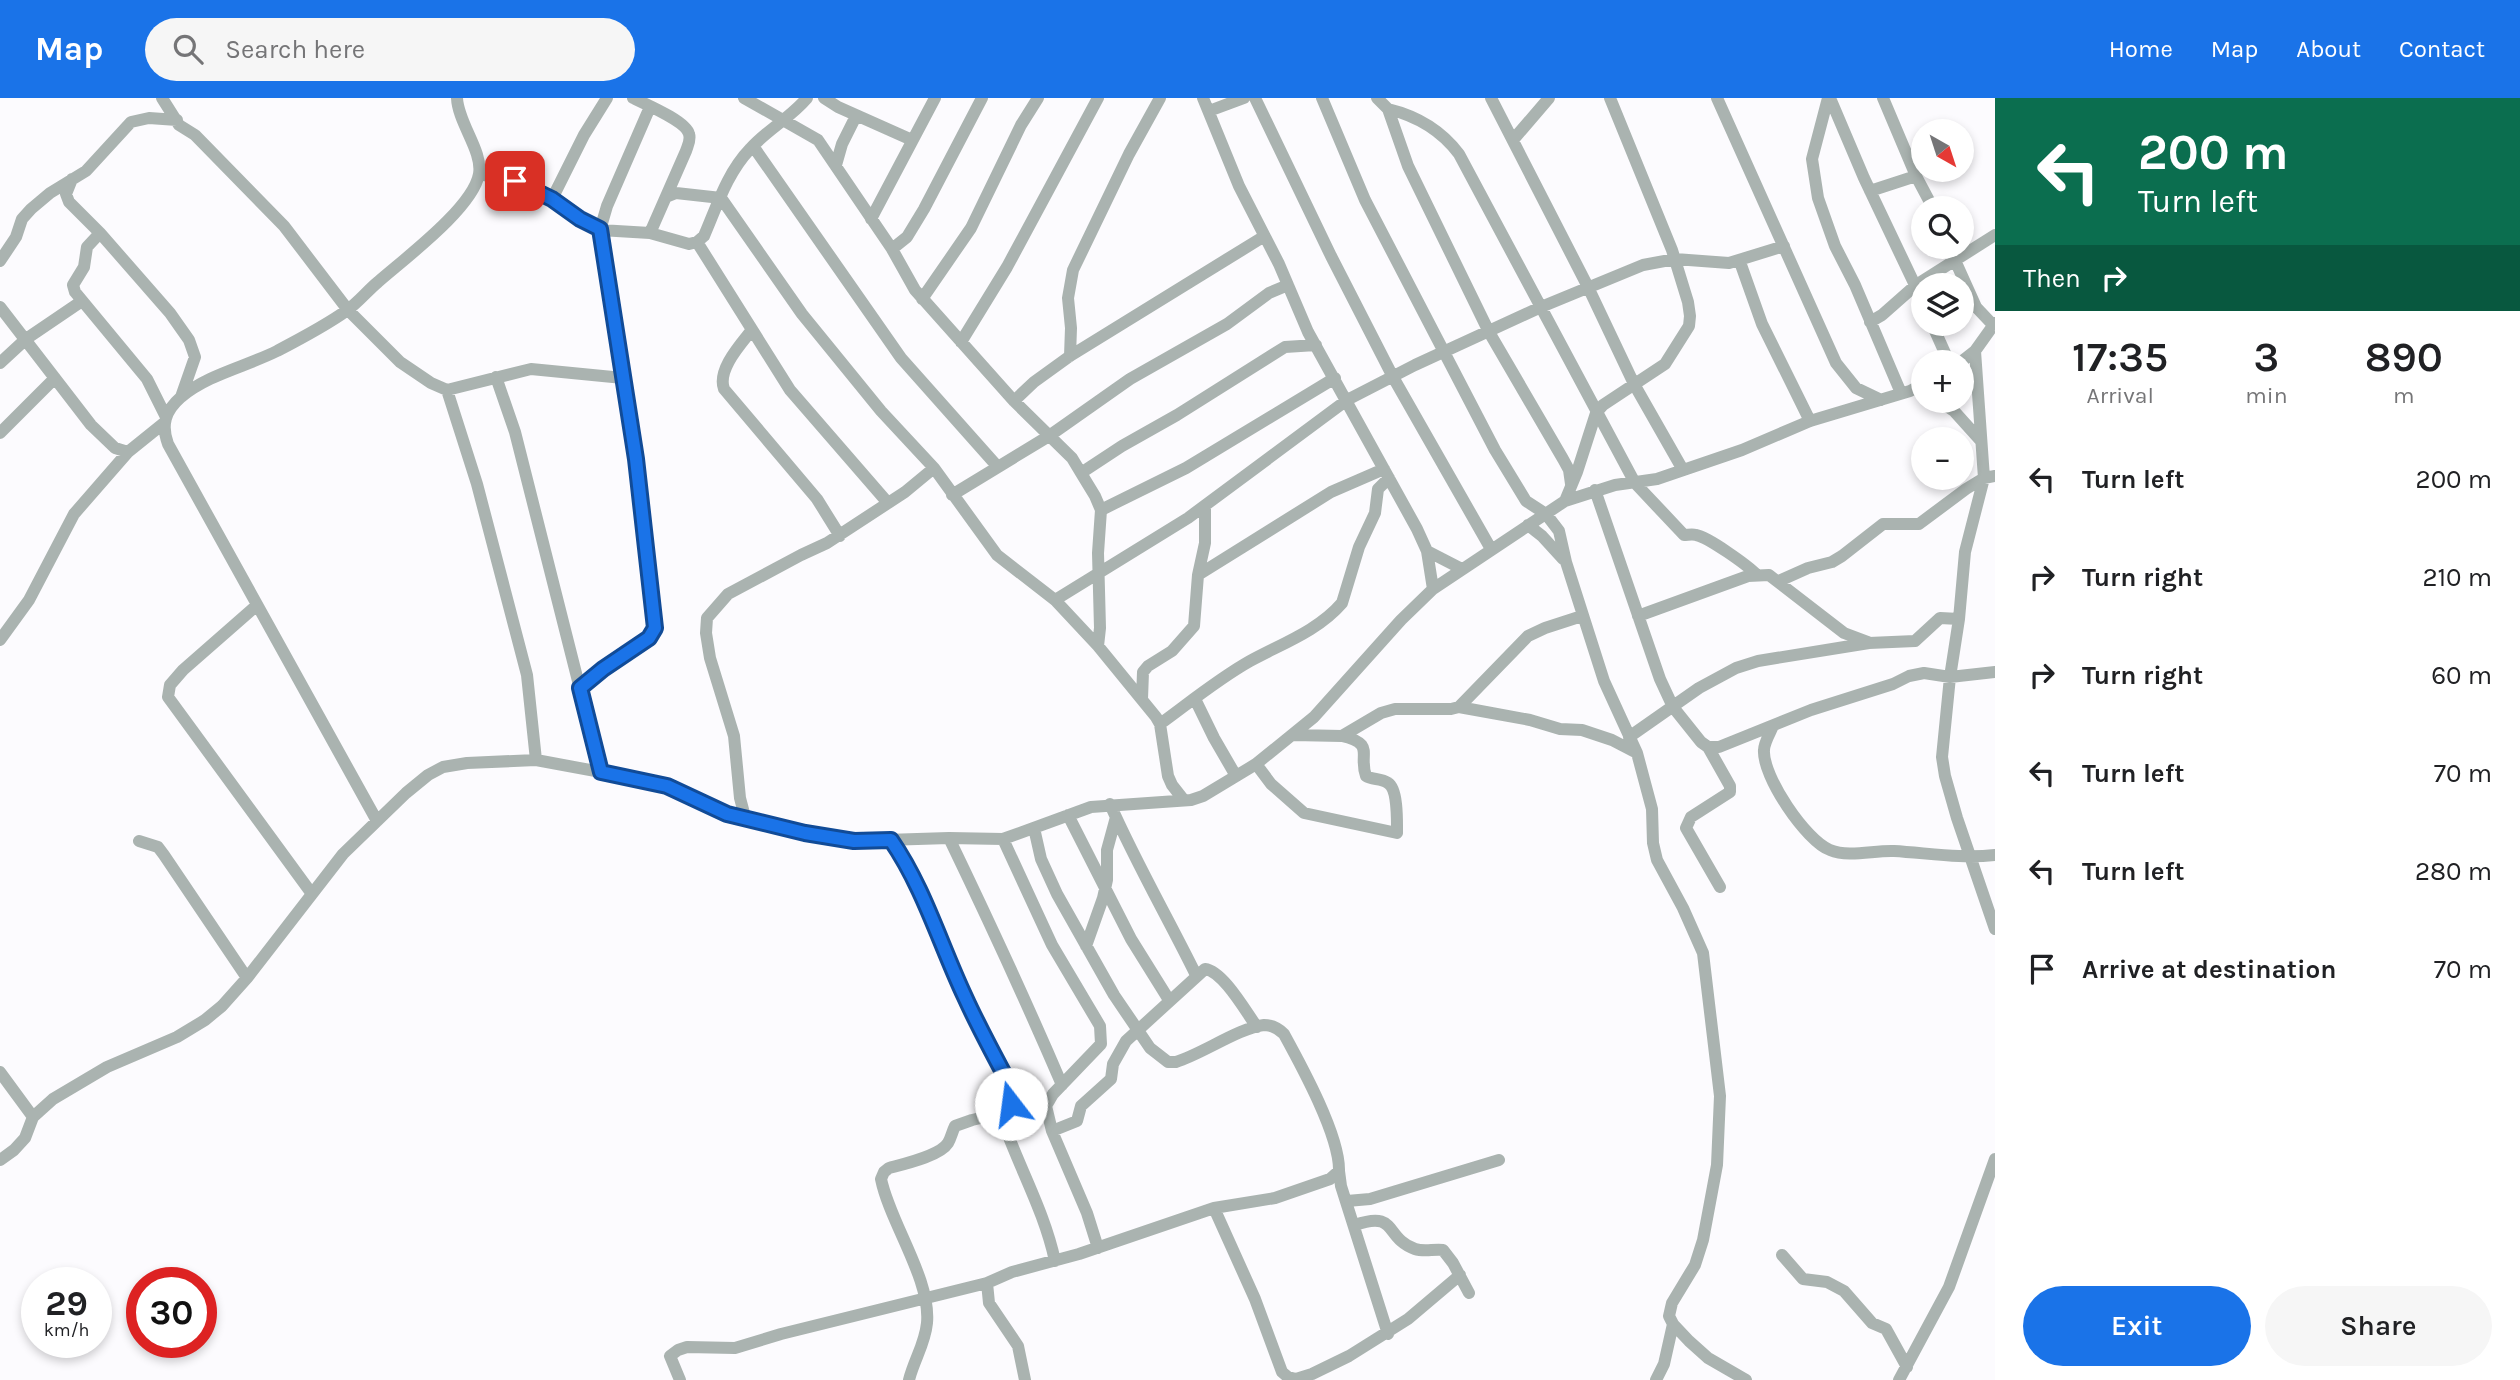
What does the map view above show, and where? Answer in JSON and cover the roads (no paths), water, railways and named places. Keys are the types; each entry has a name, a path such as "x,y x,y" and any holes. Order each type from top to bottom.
{"street":[{"path":"162,98 177,120 284,226 348,310 400,362 431,383 447,390 531,369 623,378"},
{"path":"0,640 29,600 74,514 128,452 164,419 181,397 203,381 274,352 348,310 440,229 474,187 479,174 478,162 457,109 457,98"},
{"path":"552,199 584,135 607,98"},
{"path":"632,98 682,124 689,131 690,139 686,151 650,233"},
{"path":"744,98 818,140 892,249 922,299 1014,401 1072,458 1082,473 1101,510 1098,646"},
{"path":"479,174 515,181 552,199 580,219 600,229 650,233 689,244 704,236 732,171 752,146 785,120 807,98"},
{"path":"824,98 856,116 912,140"},
{"path":"871,219 935,98"},
{"path":"892,249 907,237 924,209 982,98"},
{"path":"922,299 971,228 1021,125 1038,98"},
{"path":"961,342 1002,276 1098,98"},
{"path":"1070,356 1068,298 1073,270 1129,154 1160,98"},
{"path":"1203,98 1239,186 1316,345 1427,551 1433,589"},
{"path":"1209,111 1244,98"},
{"path":"1255,98 1331,257 1393,377 1491,549"},
{"path":"1322,98 1365,200 1495,450 1526,501 1546,514 1559,531 1582,616 1604,681 1637,753 1652,809 1653,843 1657,860 1703,953 1720,1096 1717,1165 1703,1240 1695,1265 1672,1303 1672,1324 1664,1364 1656,1380"},
{"path":"1377,98 1388,109 1408,166 1489,332 1569,470 1571,488"},
{"path":"1491,98 1588,287 1634,384 1683,470"},
{"path":"1513,140 1549,98"},
{"path":"1565,501 1596,412 1665,364 1689,326 1688,302 1675,259 1610,98"},
{"path":"1717,98 1836,363 1856,388 1881,400"},
{"path":"1829,98 1911,275"},
{"path":"1829,98 1812,159 1818,198 1833,240 1905,392"},
{"path":"1883,98 1911,164"},
{"path":"580,688 649,638 655,628 636,459 600,229 607,206 650,107"},
{"path":"1388,109 1416,118 1448,139 1465,165 1635,482 1684,535 1696,535 1704,539 1756,574"},
{"path":"836,165 842,144 856,116"},
{"path":"0,261 16,237 23,217 41,200 91,166 132,121 149,118 177,120"},
{"path":"752,146 901,358 997,466"},
{"path":"1870,191 1911,178"},
{"path":"72,179 66,198 170,313 189,340 195,357 181,397"},
{"path":"666,197 676,193 721,198 802,314 881,411 934,468 998,555 1055,600 1142,699 1160,724 1168,776 1172,786 1183,799"},
{"path":"100,233 87,247 84,267 73,285 82,302 147,379 164,419 168,444 377,821"},
{"path":"1936,273 1995,235"},
{"path":"1014,401 1034,382 1070,356 1263,237"},
{"path":"697,242 790,390 888,503"},
{"path":"1055,600 1205,506 1347,400 1393,377 1541,307 1643,265 1675,259 1740,262 1784,246"},
{"path":"1955,261 1976,307 1994,324 1975,352 1980,440 1990,477 1965,552 1942,757 1945,776 1995,929"},
{"path":"1740,262 1762,324 1810,421"},
{"path":"952,495 1049,436 1130,379 1227,324 1269,293 1288,285"},
{"path":"1870,322 1911,289"},
{"path":"0,363 26,340 82,302"},
{"path":"0,307 108,442 115,448 128,452"},
{"path":"751,331 733,355 722,379 724,389 817,499 840,536"},
{"path":"1082,473 1285,347 1316,345"},
{"path":"496,377 515,432 601,772"},
{"path":"0,433 55,378"},
{"path":"1101,510 1185,468 1335,378"},
{"path":"0,1160 25,1138 33,1117 53,1099 107,1067 177,1037 205,1020 247,978 343,854 435,770 467,763 536,760 667,786 715,810 831,838 1003,839 1091,807 1191,800 1203,796 1256,764 1314,718 1401,620 1433,589 1565,501 1595,490 1657,480 1742,450 1810,421 1911,389"},
{"path":"447,390 477,484 527,675 536,760"},
{"path":"1905,392 1911,393"},
{"path":"1956,413 1980,440"},
{"path":"745,817 740,798 734,736 710,658 706,633 707,618 719,600 728,594 840,536 934,468"},
{"path":"1198,575 1319,499 1386,474"},
{"path":"1160,724 1248,662 1295,639 1336,610 1342,603 1359,547 1375,513 1378,489 1386,474"},
{"path":"1779,581 1842,556 1882,524 1919,524 1990,477"},
{"path":"1595,490 1660,679 1673,707 1708,747 1730,786 1730,792 1691,817 1686,828 1720,887"},
{"path":"1525,526 1526,501"},
{"path":"1142,699 1143,672 1179,645 1194,626 1198,575 1205,543 1205,506"},
{"path":"1525,526 1551,545 1566,562"},
{"path":"1427,551 1462,569"},
{"path":"1639,616 1756,574 1779,581 1844,633 1869,643"},
{"path":"256,606 183,670 170,685 168,697 312,894"},
{"path":"1458,707 1528,636 1582,616"},
{"path":"1629,737 1699,688 1736,668 1758,661 1869,643 1915,641 1940,618 1959,619"},
{"path":"1708,747 1719,747 1811,710 1882,688 1909,676 1924,673 1950,677 1995,672"},
{"path":"1195,699 1236,776"},
{"path":"1342,736 1381,713 1395,709 1458,707 1530,720 1560,729 1582,730 1612,740 1637,753"},
{"path":"1773,726 1763,749 1773,784 1801,823 1828,850 1843,853 1891,851 1971,858 1995,855"},
{"path":"1256,764 1271,784 1304,813 1397,833 1392,786 1366,776 1366,754 1363,747 1354,739 1342,736 1293,735"},
{"path":"1110,804 1196,975"},
{"path":"1068,815 1131,939 1169,1000"},
{"path":"1086,946 1105,889 1107,850 1116,817"},
{"path":"1034,828 1041,859 1086,946 1137,1031 1160,1058 1176,1062 1257,1027 1271,1026 1284,1034 1310,1083 1337,1153 1341,1186 1388,1334"},
{"path":"949,838 1021,989 1062,1084"},
{"path":"1003,839 1052,945 1100,1026 1101,1044 1053,1094 1046,1106 1052,1131 1087,1213 1098,1248"},
{"path":"891,840 922,892 965,997 1012,1089 1011,1104 1006,1112 1006,1127 1044,1220 1055,1261"},
{"path":"139,841 158,847 247,978"},
{"path":"1052,1131 1077,1121 1081,1106 1111,1079 1113,1064 1119,1051 1169,1000 1205,969 1220,976 1257,1027"},
{"path":"0,1072 33,1117"},
{"path":"908,1379 923,1345 927,1313 925,1299 881,1179 889,1167 932,1154 944,1147 950,1141 955,1126 972,1119 1006,1112"},
{"path":"1899,1380 1949,1287 1995,1159"},
{"path":"1347,1200 1370,1199 1499,1160"},
{"path":"680,1380 670,1356 678,1350 696,1347 734,1348 987,1283 1012,1272 1098,1248 1214,1208 1275,1198 1330,1179 1339,1171"},
{"path":"1214,1208 1255,1299 1282,1372 1288,1377 1296,1379 1312,1374 1388,1334 1460,1275"},
{"path":"1355,1225 1368,1220 1384,1221 1406,1244 1423,1250 1443,1250 1469,1293"},
{"path":"1782,1255 1803,1279 1827,1282 1844,1291 1872,1323 1886,1329 1907,1367"},
{"path":"987,1283 989,1303 1018,1346 1025,1380"},
{"path":"1672,1324 1708,1358 1745,1380"}]}
